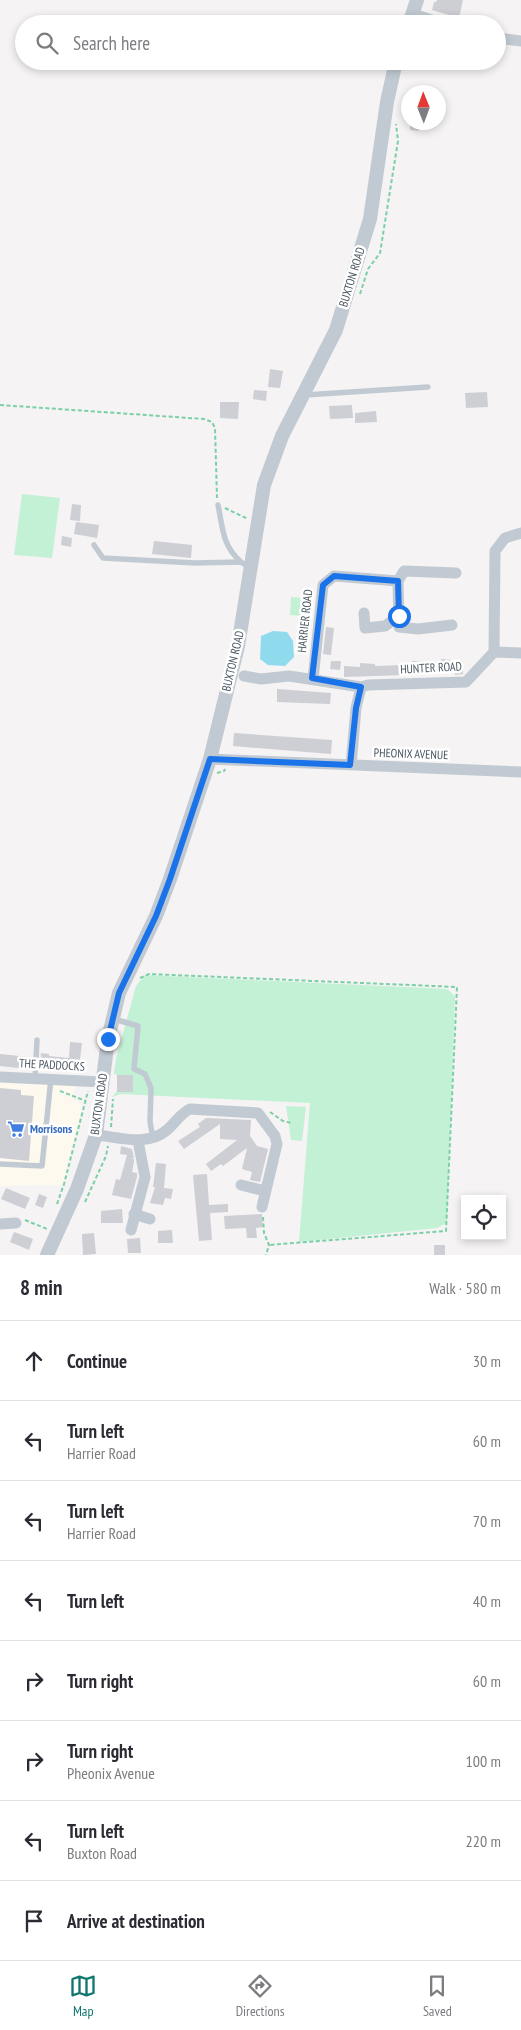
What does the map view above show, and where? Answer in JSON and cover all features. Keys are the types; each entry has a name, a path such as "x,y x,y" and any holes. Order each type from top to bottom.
{"street":[{"path":"412,15 417,0"},
{"path":"506,39 521,41"},
{"name":"BUXTON ROAD","path":"47,1255 77,1189 96,1135 96,1082 119,993 156,916 210,759 238,646 246,565 256,530 264,485 282,436 336,330 370,219 387,102 394,70"},
{"path":"521,533 504,538 495,551 494,652 521,653"},
{"path":"452,625 418,629 399,627 398,581 404,571 456,573"},
{"name":"HARRIER ROAD","path":"312,678 323,585 334,576 398,581"},
{"path":"364,613 364,634 385,626 399,616"},
{"name":"HUNTER ROAD","path":"244,676 261,679 288,676 312,678 361,687 368,685 466,682 494,652"},
{"path":"350,765 356,708 361,687"},
{"name":"PHEONIX AVENUE","path":"210,759 521,772"},
{"name":"THE PADDOCKS","path":"0,1077 51,1078 96,1082"},
{"path":"96,1135 138,1141 153,1138 164,1132 190,1109 258,1113 275,1136 277,1144 262,1207"},
{"path":"131,1230 145,1177 138,1141"},
{"path":"241,1185 266,1191"},
{"path":"134,1214 150,1219"},
{"path":"0,1224 16,1223"}],"lane":[{"path":"303,395 428,387"},
{"path":"218,505 225,542 231,552 246,565"},
{"path":"94,546 103,558 246,565"},
{"path":"112,1018 138,1026 134,1068 145,1074 151,1088 150,1122 153,1138"},
{"path":"35,1078 37,1040"},
{"path":"0,1164 42,1166 51,1078"}],"path":[{"path":"0,405 204,419 212,422 215,428 218,505 246,518 256,530"},
{"path":"137,980 149,974 456,987 446,1231 269,1245"},
{"path":"55,1208 64,1184 86,1101 96,1082"},
{"path":"60,1091 86,1101"},
{"path":"258,1113 262,1110 271,1112 283,1121 291,1123"},
{"path":"262,1207 264,1233 269,1245 266,1255"},
{"path":"16,1223 24,1220 47,1229 49,1224"}],"shaded area":[{"path":"0,1073 78,1079 72,1098 80,1103 82,1109 63,1185 0,1186"}],"green space":[{"path":"22,494 60,498 52,558 14,555"},
{"path":"291,597 305,598 304,616 290,615"},
{"path":"145,975 447,989 455,996 447,1223 437,1228 299,1242 310,1103 121,1094 112,1097 117,1091 117,1075 114,1074 116,1059 136,986"},
{"path":"286,1106 306,1107 302,1141 291,1140"}],"water":[{"path":"273,631 287,632 293,641 294,657 285,666 268,665 260,659 261,636"}],"building":[{"path":"437,0 463,0 460,15 449,15 432,10 434,2"},
{"path":"270,369 283,371 280,388 268,387"},
{"path":"254,390 267,391 266,401 253,399"},
{"path":"487,392 488,407 466,408 465,393"},
{"path":"220,402 239,402 238,419 220,418"},
{"path":"352,405 353,418 330,419 329,406"},
{"path":"376,411 377,422 355,423 355,413"},
{"path":"72,504 81,505 80,521 70,520"},
{"path":"76,522 99,525 97,538 74,534"},
{"path":"62,536 72,538 71,547 61,545"},
{"path":"154,541 192,545 191,558 152,554"},
{"path":"326,627 334,628 331,655 323,654"},
{"path":"441,659 463,661 463,674 455,675 455,670 412,672 412,661 440,662"},
{"path":"331,661 341,661 340,670 330,669"},
{"path":"360,663 375,664 375,666 406,665 406,675 344,677 344,666 360,667"},
{"path":"277,689 331,693 330,704 277,702"},
{"path":"234,733 332,740 331,754 233,746"},
{"path":"70,1042 82,1043 79,1068 66,1067 66,1070 50,1069 50,1066 40,1065 41,1053 49,1054 49,1056 69,1058"},
{"path":"0,1054 29,1057 28,1069 0,1066"},
{"path":"117,1075 133,1075 133,1092 117,1092"},
{"name":"Morrisons","path":"0,1088 21,1090 21,1095 34,1096 29,1161 0,1158"},
{"path":"206,1118 251,1120 250,1136 257,1146 268,1149 260,1182 250,1180 252,1172 242,1169 247,1148 223,1166 221,1164 211,1171 206,1164 237,1140 220,1139 220,1124 184,1149 178,1141 200,1127 198,1124"},
{"path":"121,1146 132,1149 134,1158 131,1158 134,1159 134,1162 132,1172 137,1173 131,1199 112,1195 116,1179 120,1180 127,1155 120,1154"},
{"path":"156,1163 166,1164 164,1188 173,1189 171,1199 165,1198 163,1205 150,1203 155,1187 153,1187"},
{"path":"207,1174 209,1205 228,1204 228,1212 210,1213 212,1240 199,1241 193,1175"},
{"path":"6,1188 30,1198 25,1209 1,1199"},
{"path":"39,1194 47,1197 43,1208 35,1205"},
{"path":"122,1209 123,1223 101,1223 101,1211"},
{"path":"262,1214 263,1227 256,1228 257,1238 247,1238 246,1228 225,1229 224,1216"},
{"path":"172,1230 173,1243 158,1243 158,1231"},
{"path":"14,1232 33,1239 29,1250 10,1242"},
{"path":"94,1233 96,1254 83,1255 82,1234"},
{"path":"140,1238 141,1253 128,1253 127,1239"},
{"path":"434,1245 445,1245 445,1255 434,1255"}],"place":[{"name":"Morrisons","path":"16,1129"}],"route":[{"path":"108,1039 119,993 156,916 210,759 350,765 356,708 361,687 312,678 323,585 334,576 398,581 399,616"}]}
